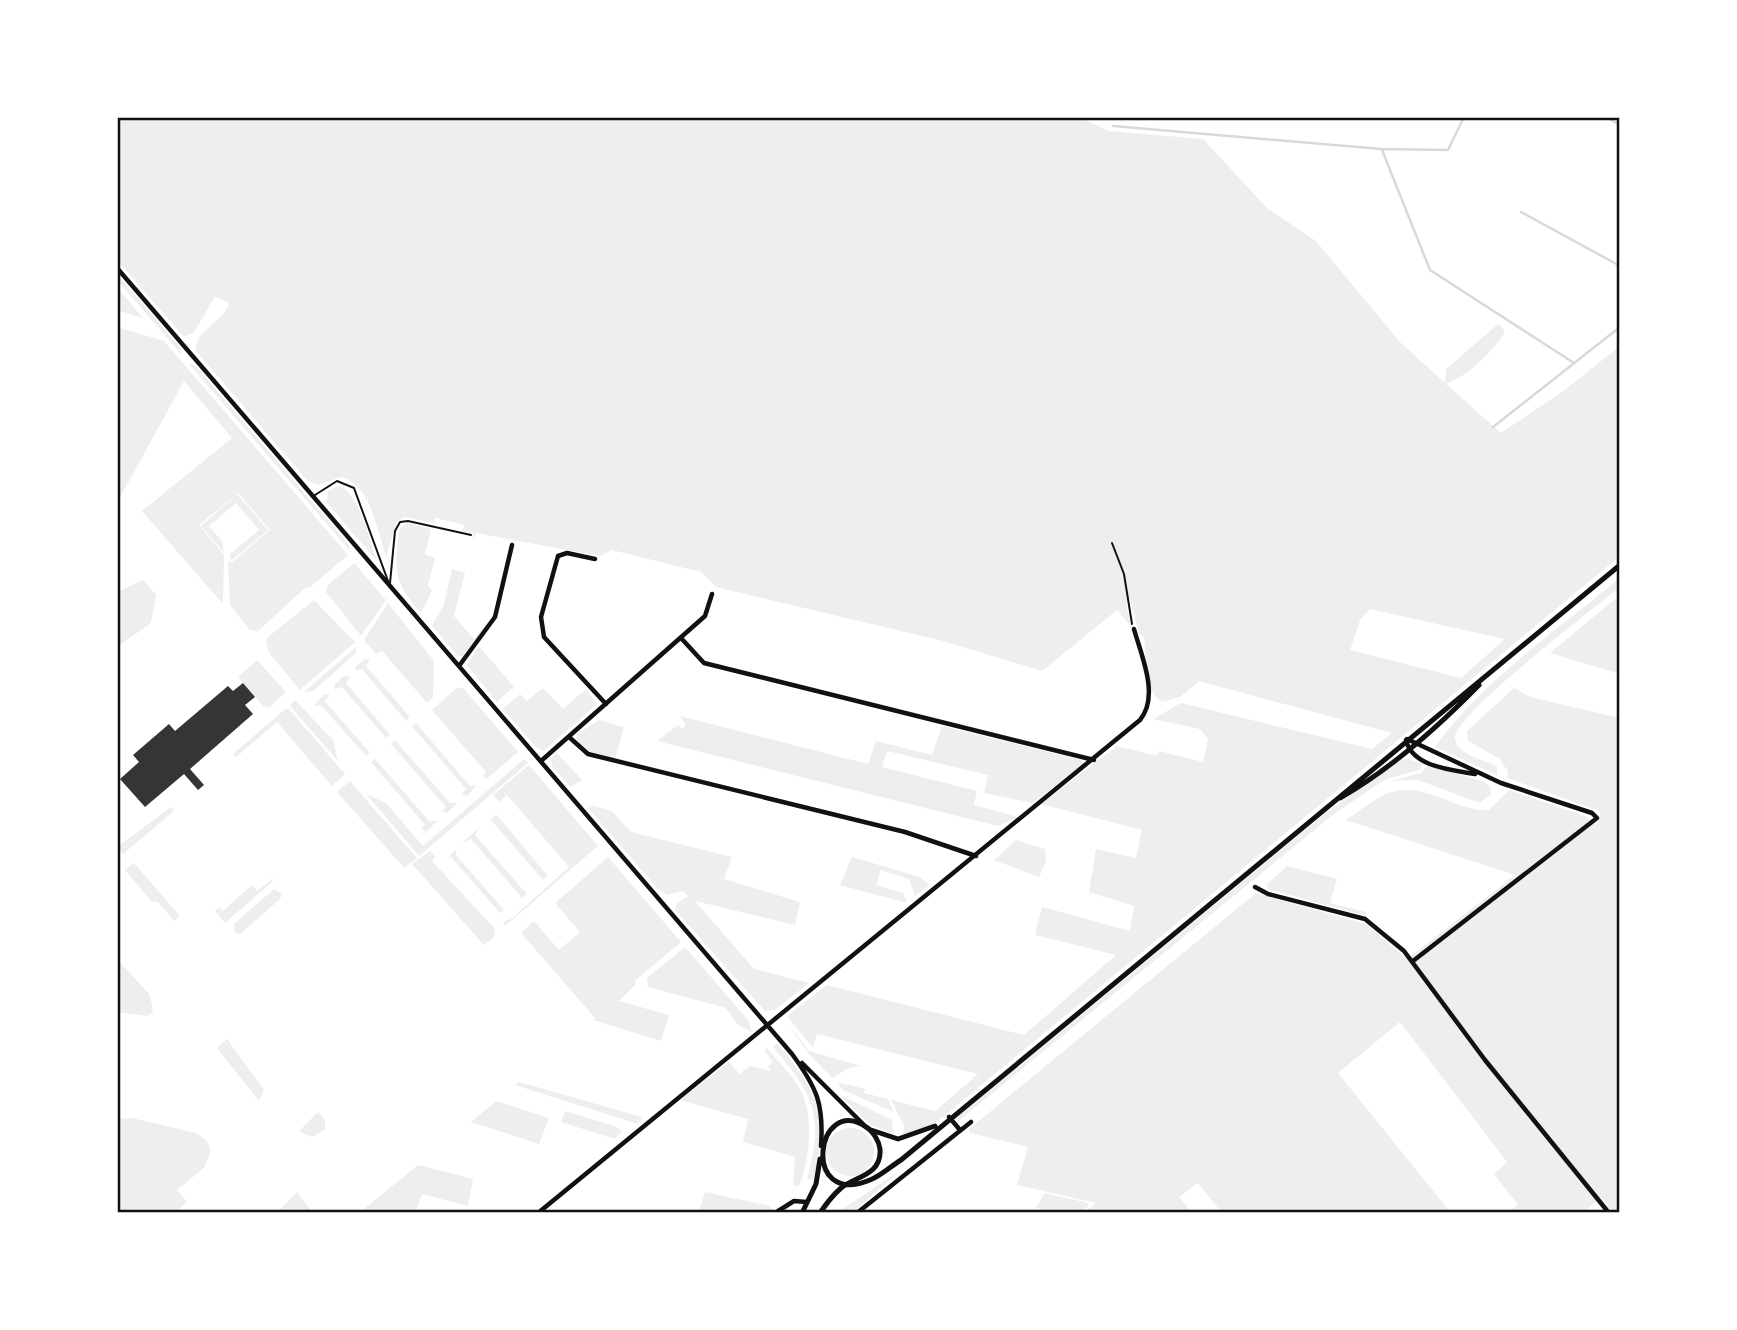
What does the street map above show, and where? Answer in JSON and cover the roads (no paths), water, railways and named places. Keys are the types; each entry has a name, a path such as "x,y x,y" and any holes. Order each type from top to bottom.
{"street":[{"path":"117,268 792,1054 866,1127 878,1143 879,1158 867,1175 849,1183 820,1213"},
{"path":"459,666 498,611 512,545"},
{"path":"595,559 567,553 558,556 541,627 547,642 606,704"},
{"path":"821,1149 831,1175 838,1182 864,1182 878,1175 1620,565"},
{"path":"541,761 705,616 712,594"},
{"path":"538,1213 1140,720 1147,708 1149,693 1134,629"},
{"path":"681,638 704,663 1094,760"},
{"path":"1328,805 1365,783 1428,732 1492,671"},
{"path":"1428,732 1428,747"},
{"path":"569,737 588,754 905,832 976,856"},
{"path":"1406,739 1416,741 1481,775"},
{"path":"1406,739 1408,748 1426,762 1481,775 1592,813 1597,818 1413,961"},
{"path":"1255,887 1268,894 1365,919 1413,961 1485,1060 1609,1213"},
{"path":"792,1054 818,1096 822,1112 816,1184 802,1213"},
{"path":"821,1149 835,1126 853,1123 898,1139 925,1132 949,1117"},
{"path":"949,1117 960,1130"},
{"path":"858,1213 971,1122"},
{"path":"775,1213 794,1201 808,1202"}],"lane":[{"path":"314,496 337,481 354,488 389,584"},
{"path":"389,584 395,531 400,522 408,520 471,535"}],"waterway":[{"path":"1113,126 1381,149 1448,150 1464,117"},
{"path":"1606,117 1620,125"},
{"path":"1382,150 1430,270 1574,363"},
{"path":"1521,212 1620,266"},
{"path":"1493,427 1620,327"}]}
